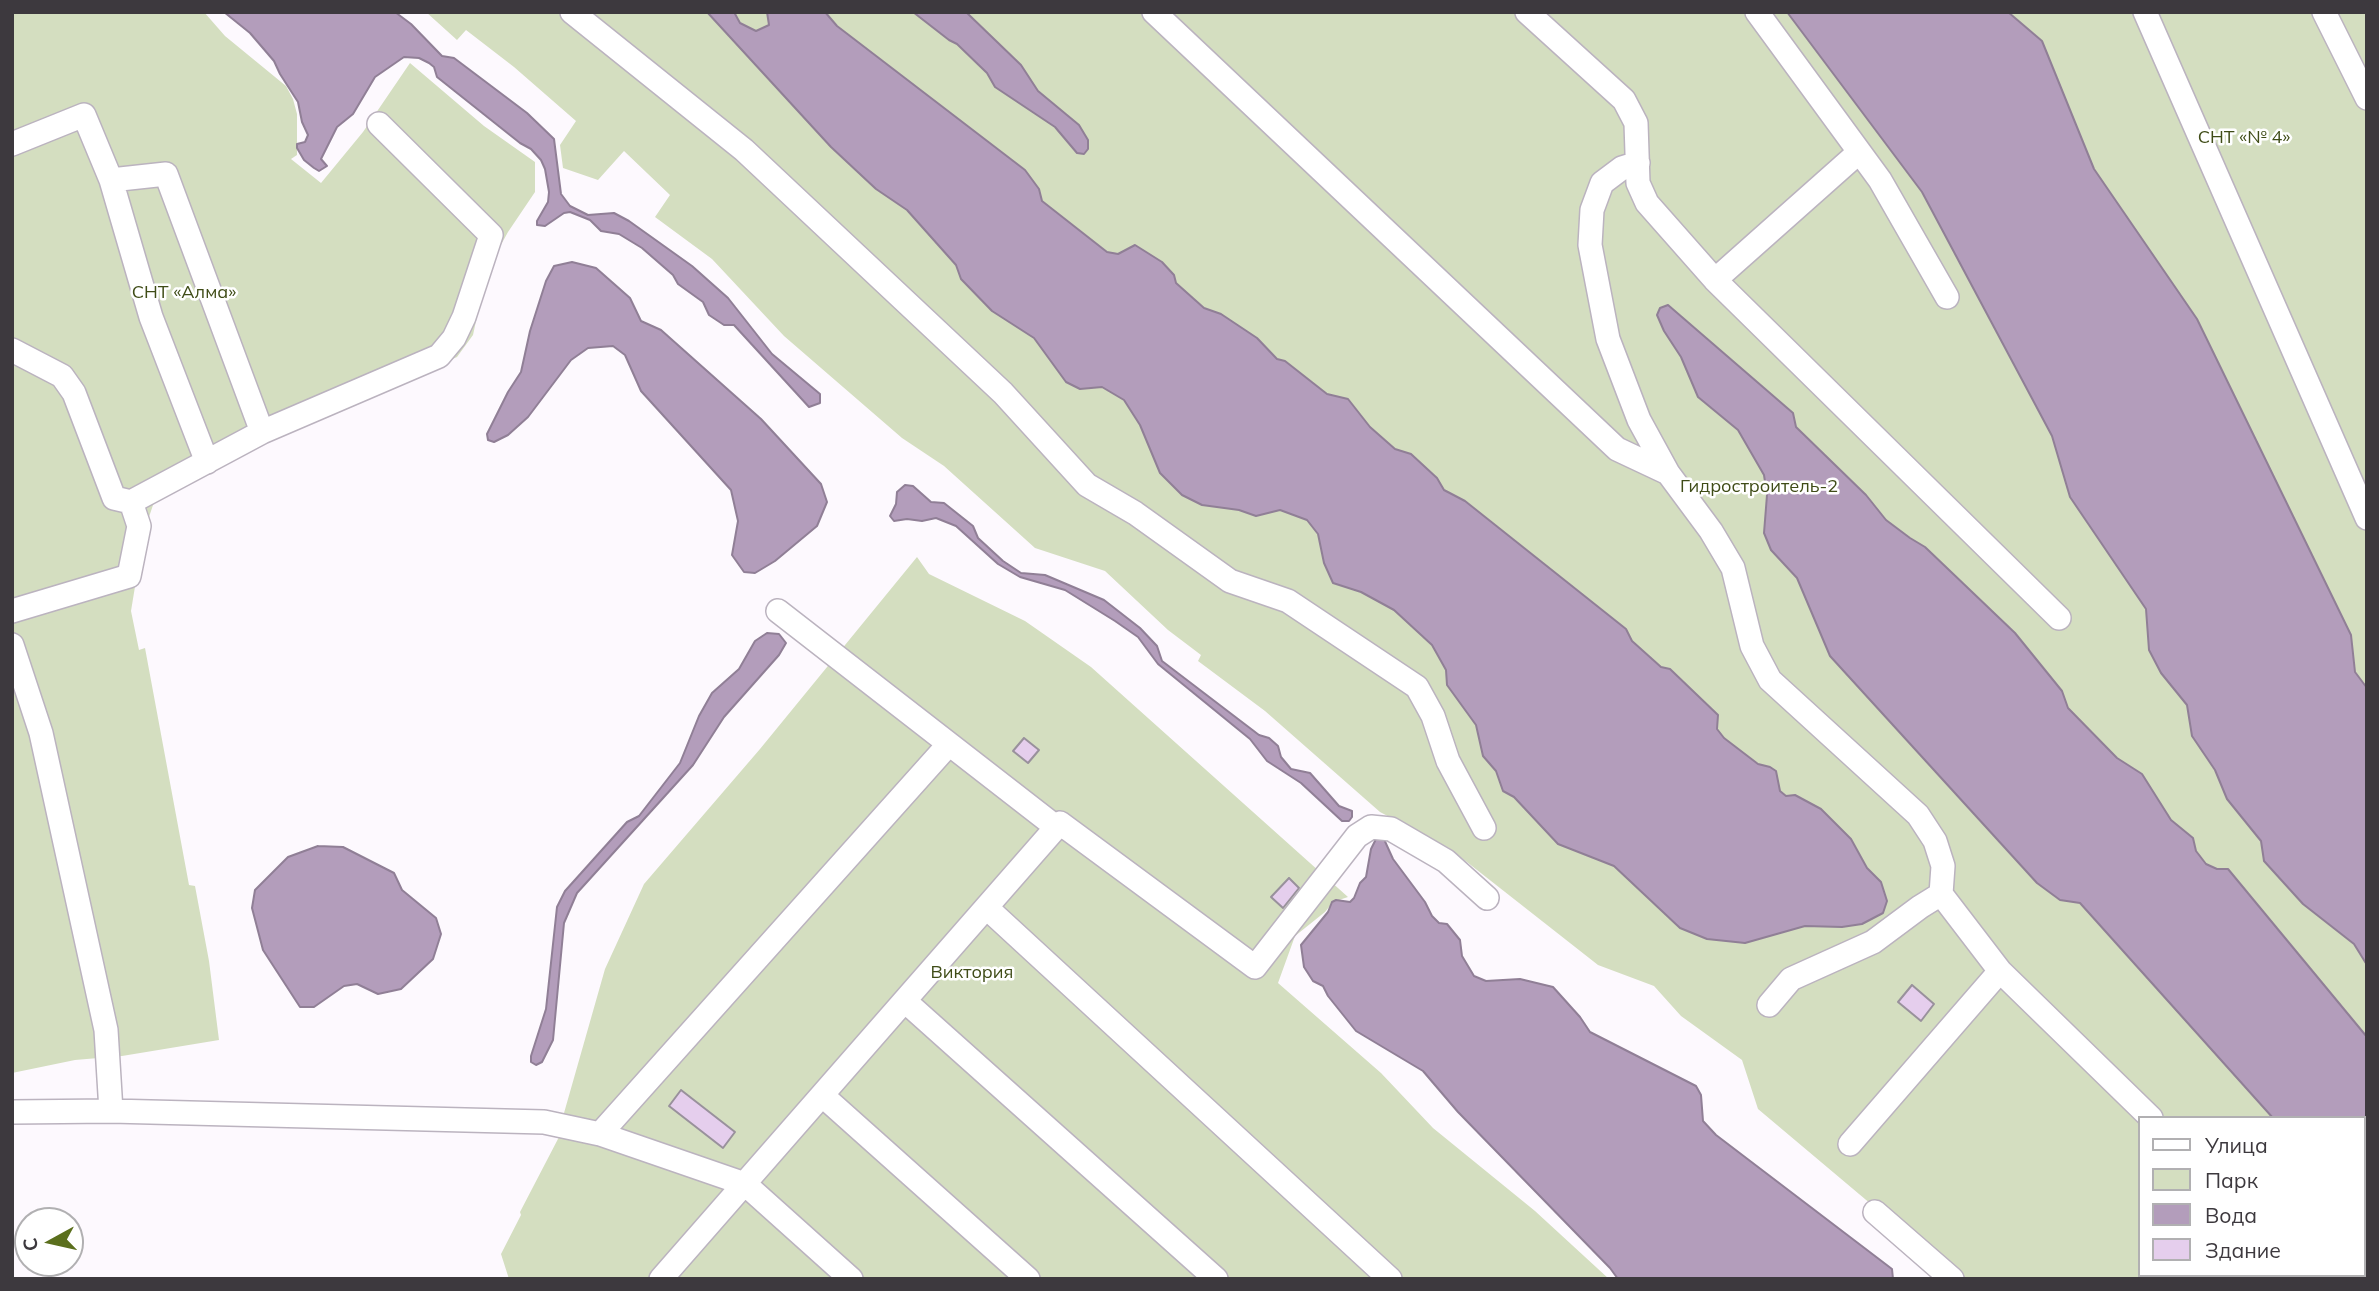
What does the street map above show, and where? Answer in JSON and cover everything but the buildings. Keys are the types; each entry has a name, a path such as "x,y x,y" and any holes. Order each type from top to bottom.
{"street":[{"path":"572,12 744,149 1003,393 1087,485 1135,513 1230,582 1288,601 1418,687 1433,716 1448,761 1484,828"},
{"path":"1154,12 1617,449 1668,473"},
{"path":"1527,12 1624,100 1636,123 1637,183 1647,203 1714,280 2059,618"},
{"path":"1757,12 1880,180 1947,297"},
{"path":"2145,12 2367,518"},
{"path":"2324,12 2367,98"},
{"path":"12,144 84,115 111,180 151,317 207,462"},
{"path":"12,350 62,376 74,393 114,498 131,502 261,432 439,356 454,338 464,317 491,235 379,124"},
{"path":"1714,280 1858,153"},
{"path":"1638,163 1622,168 1602,183 1592,210 1590,245 1608,339 1639,420 1668,473 1711,531 1732,568 1752,646 1770,680 1918,815 1935,841 1943,866 1941,894 2000,971 2149,1116"},
{"path":"111,180 166,174 261,432"},
{"path":"12,611 129,576 139,526 131,502"},
{"path":"778,611 1056,827"},
{"path":"12,645 41,733 103,1016 111,1111"},
{"path":"600,1134 949,744"},
{"path":"664,1278 1060,823 1255,967 1357,836 1371,827 1391,829 1446,861 1487,898"},
{"path":"1769,1005 1791,979 1874,943 1941,894"},
{"path":"987,908 1390,1279"},
{"path":"1850,1144 2000,971"},
{"path":"906,1002 1216,1279"},
{"path":"823,1096 1028,1279"},
{"path":"12,1112 111,1111 544,1122 600,1134 745,1184 851,1279"},
{"path":"1875,1212 1952,1279"}],"green space":[{"name":"СНТ «Алма»","path":"12,12 204,12 225,36 286,86 297,114 297,155 291,159 321,183 363,132 410,63 484,126 535,162 535,192 487,270 473,335 457,357 282,436 188,482 154,502 144,532 131,611 139,650 145,648 189,885 195,886 209,961 219,1040 122,1056 75,1060 12,1073"},
{"name":"Гидростроитель-2","path":"426,12 2367,12 2367,1279 1960,1279 1758,1109 1742,1060 1681,1016 1654,986 1598,965 1449,848 1380,812 1265,711 1198,661 1201,655 1168,630 1105,571 1035,548 944,466 902,438 784,336 712,259 655,217 670,195 624,151 598,180 563,168 560,145 576,121 466,30 457,40"},
{"name":"Виктория","path":"917,557 929,574 1025,621 1091,667 1348,897 1333,902 1325,912 1295,936 1278,983 1381,1073 1433,1128 1535,1211 1609,1279 509,1279 501,1254 559,1137 605,969 644,884 760,749"}],"water":[{"path":"224,12 395,12 411,24 442,56 454,58 527,113 554,139 561,194 570,206 588,215 614,213 692,266 728,298 772,354 820,394 820,403 809,407 734,325 724,325 709,315 703,302 678,284 673,275 642,248 619,234 601,231 590,220 570,212 545,226 537,225 548,202 549,192 541,160 531,149 437,77 434,67 419,58 404,57 375,77 353,114 337,127 321,159 327,166 319,171 314,168 304,160 297,148 297,144 305,142 308,135 298,102 274,61 250,33"},
{"path":"707,12 734,12 740,23 756,31 769,25 767,12 825,12 837,26 1025,170 1039,189 1042,201 1107,252 1118,254 1135,245 1162,262 1174,275 1176,283 1204,308 1221,314 1257,338 1277,359 1285,361 1327,394 1348,399 1370,427 1395,449 1411,454 1437,478 1444,490 1465,501 1626,629 1632,641 1661,667 1670,669 1718,715 1717,729 1724,738 1758,764 1776,771 1780,791 1786,796 1795,795 1821,809 1851,839 1867,868 1881,882 1887,901 1883,913 1862,924 1842,927 1805,926 1745,943 1707,939 1680,928 1614,866 1558,844 1514,797 1503,791 1496,771 1483,756 1476,725 1447,685 1446,670 1432,645 1394,610 1361,592 1333,583 1324,563 1318,534 1307,520 1280,510 1256,516 1239,510 1202,505 1182,495 1160,473 1140,425 1124,400 1102,387 1080,389 1066,382 1034,338 992,311 961,279 956,265 907,210 876,189 831,147"},
{"path":"913,12 966,12 1021,65 1038,91 1079,125 1088,140 1088,149 1084,154 1077,153 1055,127 995,87 987,73 957,44"},
{"path":"1787,12 2008,12 2042,41 2094,169 2197,319 2351,635 2355,672 2367,688 2367,965 2354,944 2303,904 2264,861 2261,841 2227,799 2215,770 2192,736 2187,705 2161,673 2149,650 2146,609 2070,497 2052,436 1922,192"},
{"path":"572,262 596,268 630,298 641,321 661,330 761,419 821,484 827,502 817,526 775,561 755,573 744,572 732,555 738,521 731,490 641,391 625,355 613,346 588,348 571,360 528,417 508,435 494,442 488,440 487,434 521,372 530,331 546,281 554,266"},
{"path":"1668,305 1793,413 1796,427 1866,495 1886,520 1925,547 2015,633 2062,691 2068,708 2117,758 2142,774 2171,820 2193,838 2196,851 2206,864 2217,869 2228,869 2367,1037 2367,1238 2365,1116 2271,1116 2080,903 2060,900 2037,883 1830,656 1797,578 1771,550 1764,533 1767,495 1764,475 1738,430 1698,397 1681,357 1657,315 1660,308"},
{"path":"905,485 913,486 931,502 944,503 973,526 978,538 1003,561 1021,573 1045,575 1104,600 1140,628 1157,646 1162,661 1259,735 1269,738 1278,746 1281,757 1291,769 1310,773 1339,806 1352,811 1352,817 1349,821 1342,821 1301,783 1267,761 1250,739 1158,664 1138,637 1115,621 1065,590 1020,577 998,564 956,526 936,518 894,521 890,516 896,504 897,492"},
{"path":"767,633 779,634 786,643 779,655 724,717 693,765 577,893 564,923 553,1040 542,1062 536,1065 531,1062 531,1056 546,1009 557,907 565,891 627,822 639,816 680,763 699,716 712,693 739,669 755,641"},
{"path":"1378,835 1383,837 1393,859 1425,902 1432,916 1439,923 1447,924 1460,940 1462,956 1474,976 1486,981 1520,979 1553,987 1590,1032 1696,1086 1701,1095 1703,1121 1716,1135 1892,1269 1893,1279 1618,1279 1458,1112 1423,1071 1356,1031 1323,986 1313,981 1304,967 1301,945 1328,912 1332,902 1350,902 1354,898 1360,883 1366,877 1371,849"},
{"path":"318,846 343,847 394,873 402,890 436,918 441,934 433,959 401,989 378,994 357,984 344,986 314,1007 300,1007 263,950 252,908 255,890 288,857"}],"park label":[{"name":"СНТ «№ 4»","path":"2244,138"}]}
